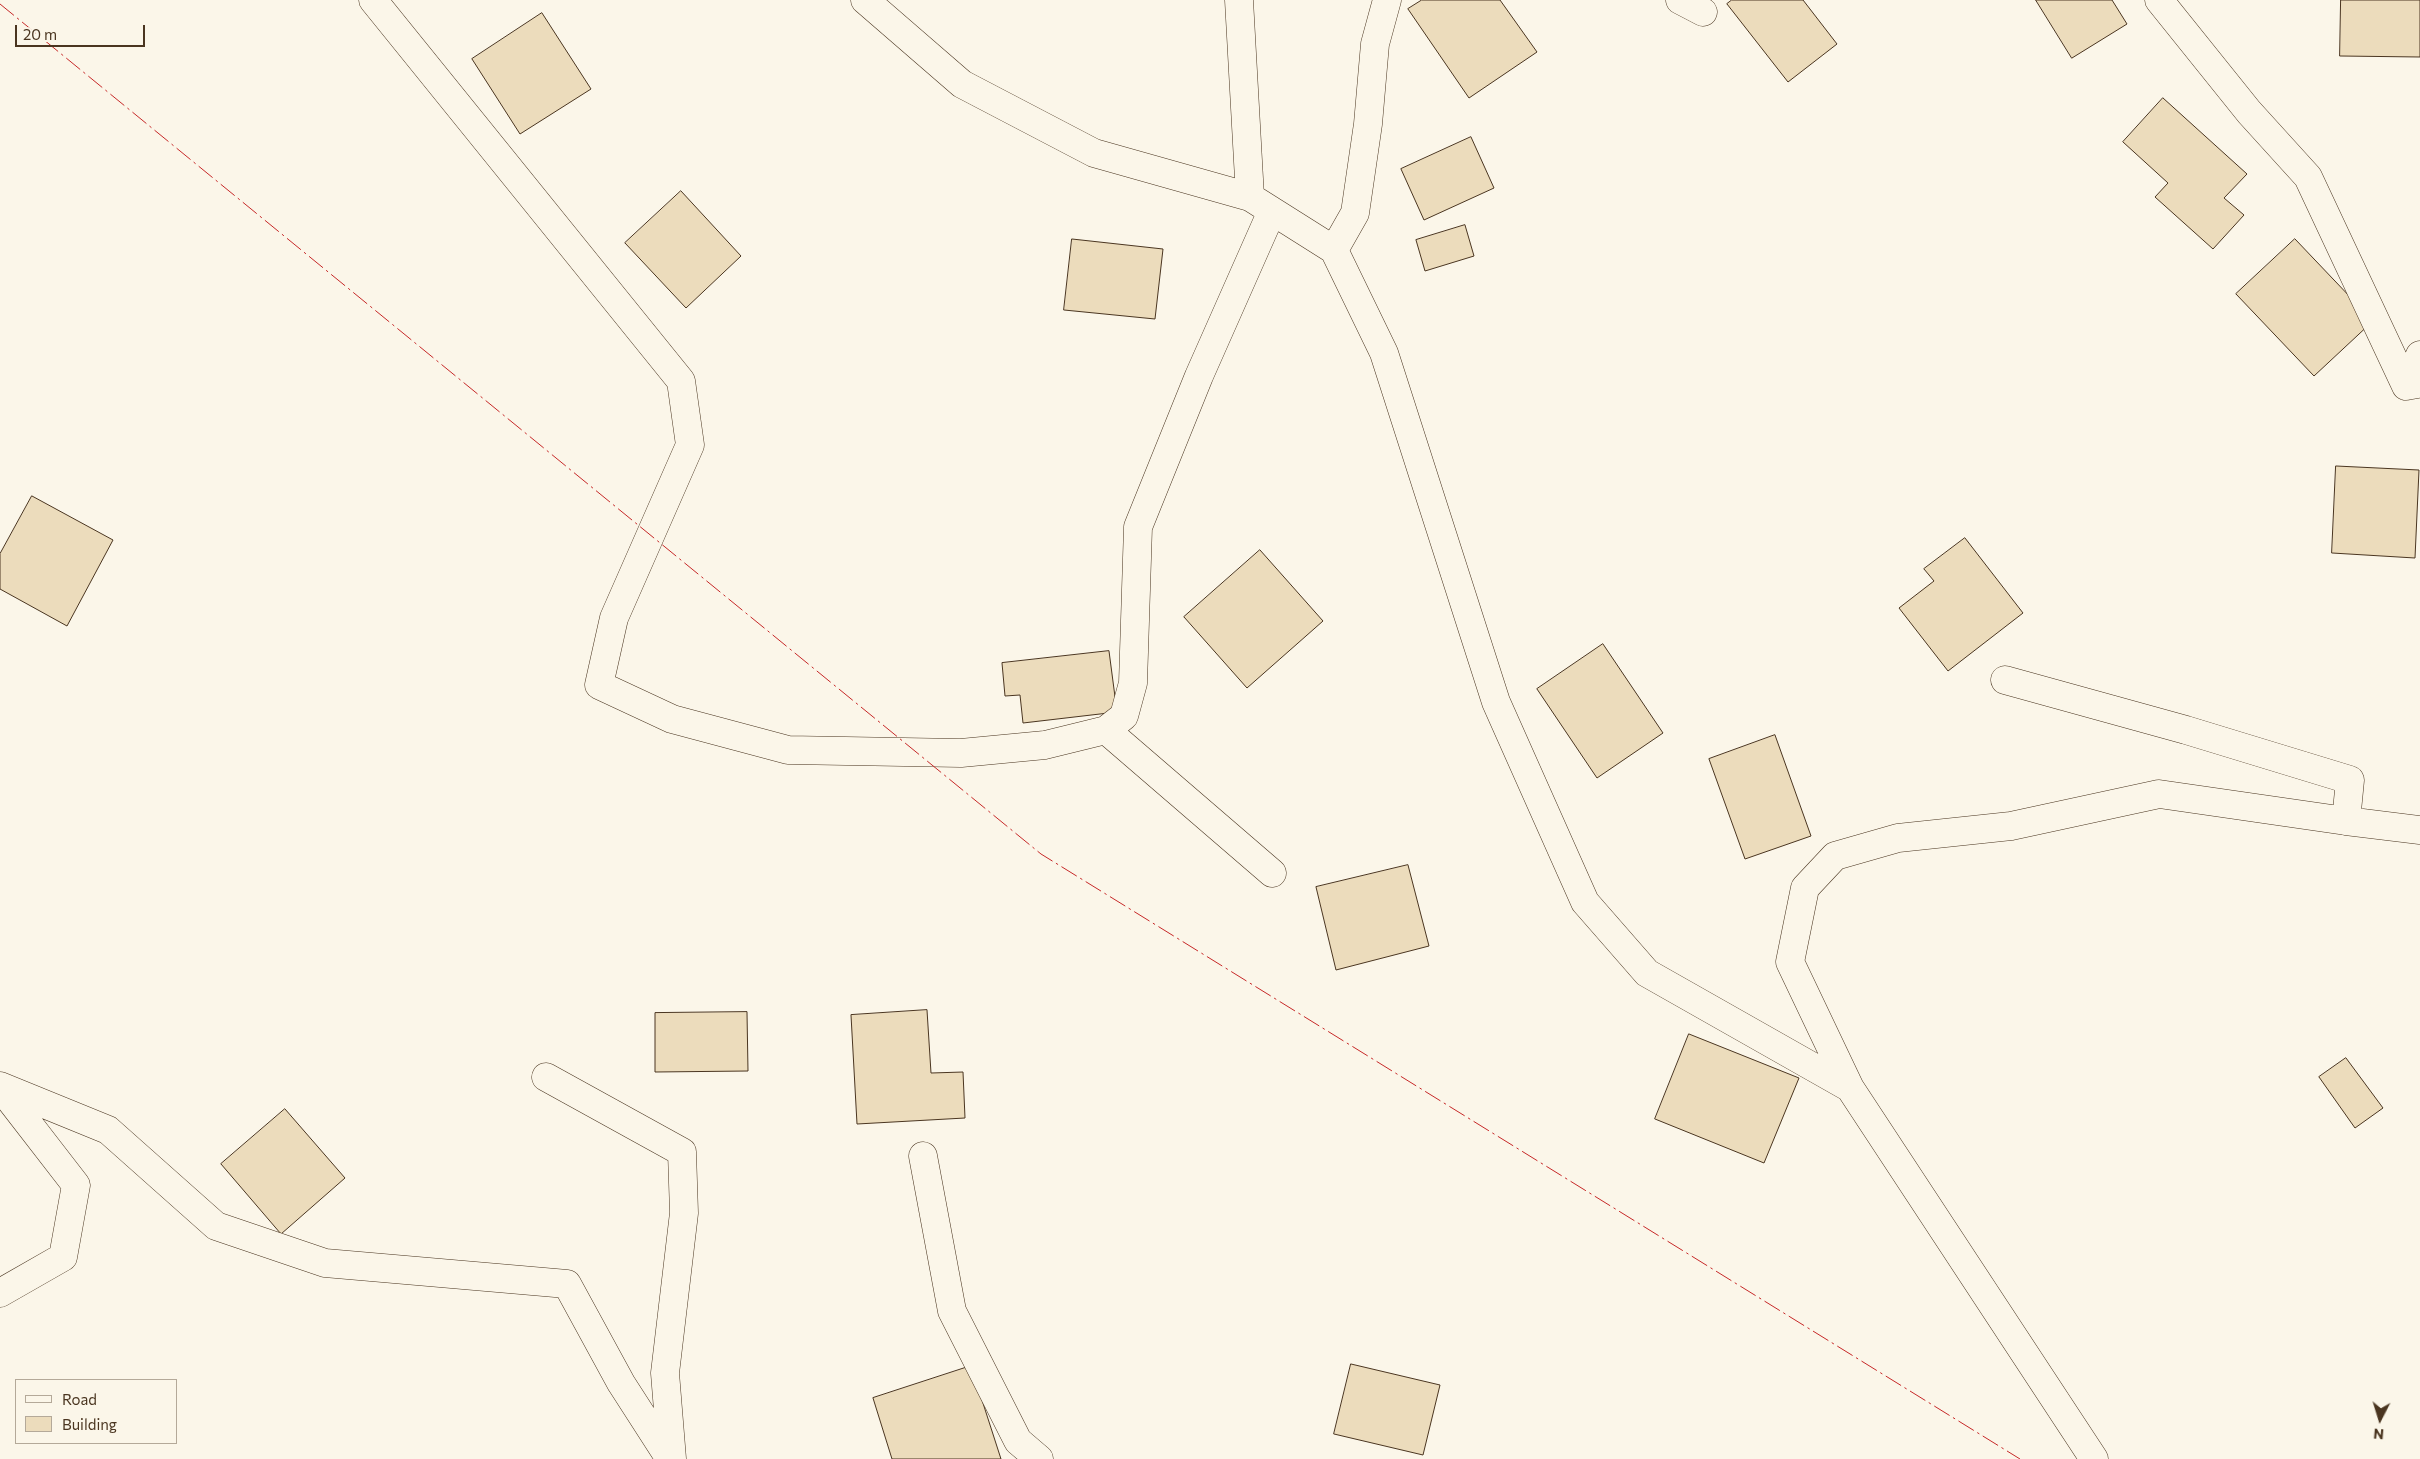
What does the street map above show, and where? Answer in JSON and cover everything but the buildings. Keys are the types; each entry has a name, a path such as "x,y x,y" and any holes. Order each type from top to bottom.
{"street":[{"path":"373,0 681,381 690,445 614,618 599,686 672,720 788,750 961,754 1045,745 1106,730 1124,716 1133,684 1138,528 1199,376 1261,204 1239,0"},
{"path":"865,0 962,84 1094,153 1261,204 1334,250 1384,353 1496,702 1585,902 1647,973 1850,1088"},
{"path":"1334,250 1355,213 1368,124 1375,44 1387,0"},
{"path":"2159,0 2249,112 2308,177 2413,385"},
{"path":"2413,385 2420,355"},
{"path":"2005,680 2186,730 2350,780 2346,821"},
{"path":"1106,730 1272,873"},
{"path":"2094,1459 1850,1088 1790,962 1805,888 1836,856 1898,838 2011,826 2159,794 2420,830"},
{"path":"546,1076 682,1152 684,1213 665,1373 671,1459"},
{"path":"0,1087 108,1130 216,1226 325,1263 568,1284 621,1383 671,1459"},
{"path":"0,1087 76,1185 63,1257 0,1293"},
{"path":"923,1156 952,1311 1018,1441 1039,1459"}],"power":[{"path":"0,4 1041,854 2020,1459"}]}
